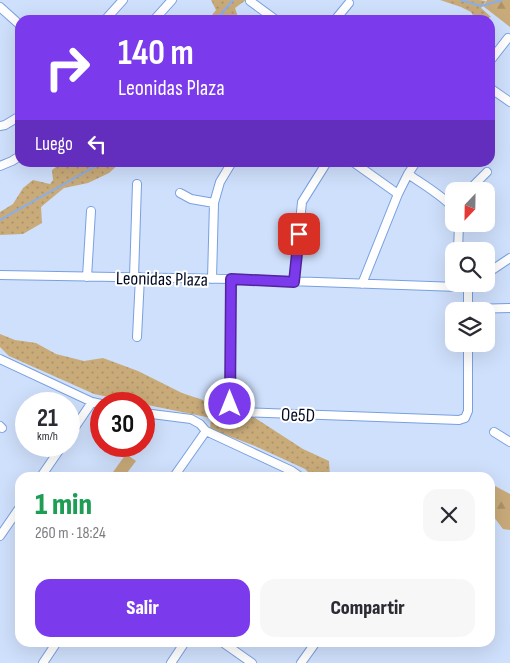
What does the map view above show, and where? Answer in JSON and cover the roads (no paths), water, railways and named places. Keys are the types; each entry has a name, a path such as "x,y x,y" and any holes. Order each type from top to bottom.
{"street":[{"path":"110,15 123,0"},
{"path":"158,15 172,0"},
{"path":"250,1 269,15"},
{"path":"339,15 349,3"},
{"path":"0,7 15,20"},
{"path":"495,55 508,38"},
{"path":"495,92 510,102"},
{"path":"0,126 15,119"},
{"path":"0,164 15,159"},
{"path":"212,279 214,204 220,182 229,167"},
{"path":"294,282 302,202 324,167"},
{"path":"360,167 398,194"},
{"path":"362,284 398,194 413,167"},
{"path":"477,182 487,172"},
{"path":"408,174 445,200"},
{"path":"137,184 137,337"},
{"path":"180,194 191,199 214,204"},
{"path":"87,276 91,211"},
{"path":"495,268 510,258"},
{"name":"Leonidas Plaza","path":"0,275 231,279 445,286"},
{"name":"Oe5D","path":"231,279 230,404 232,410 237,412 460,420 465,418 468,412 468,352"},
{"path":"495,309 510,308"},
{"path":"1,359 90,401"},
{"path":"80,420 90,405"},
{"path":"155,414 191,419 200,424 206,431 290,472"},
{"path":"177,472 206,431"},
{"path":"494,432 510,442"},
{"path":"44,472 54,457"},
{"path":"0,536 15,514"},
{"path":"43,663 54,647"},
{"path":"171,663 182,647"},
{"path":"229,647 252,663"},
{"path":"301,663 312,647"}],"waterway":[{"path":"220,15 233,0"},
{"path":"461,0 481,6 502,0"},
{"path":"0,220 94,167"}]}
